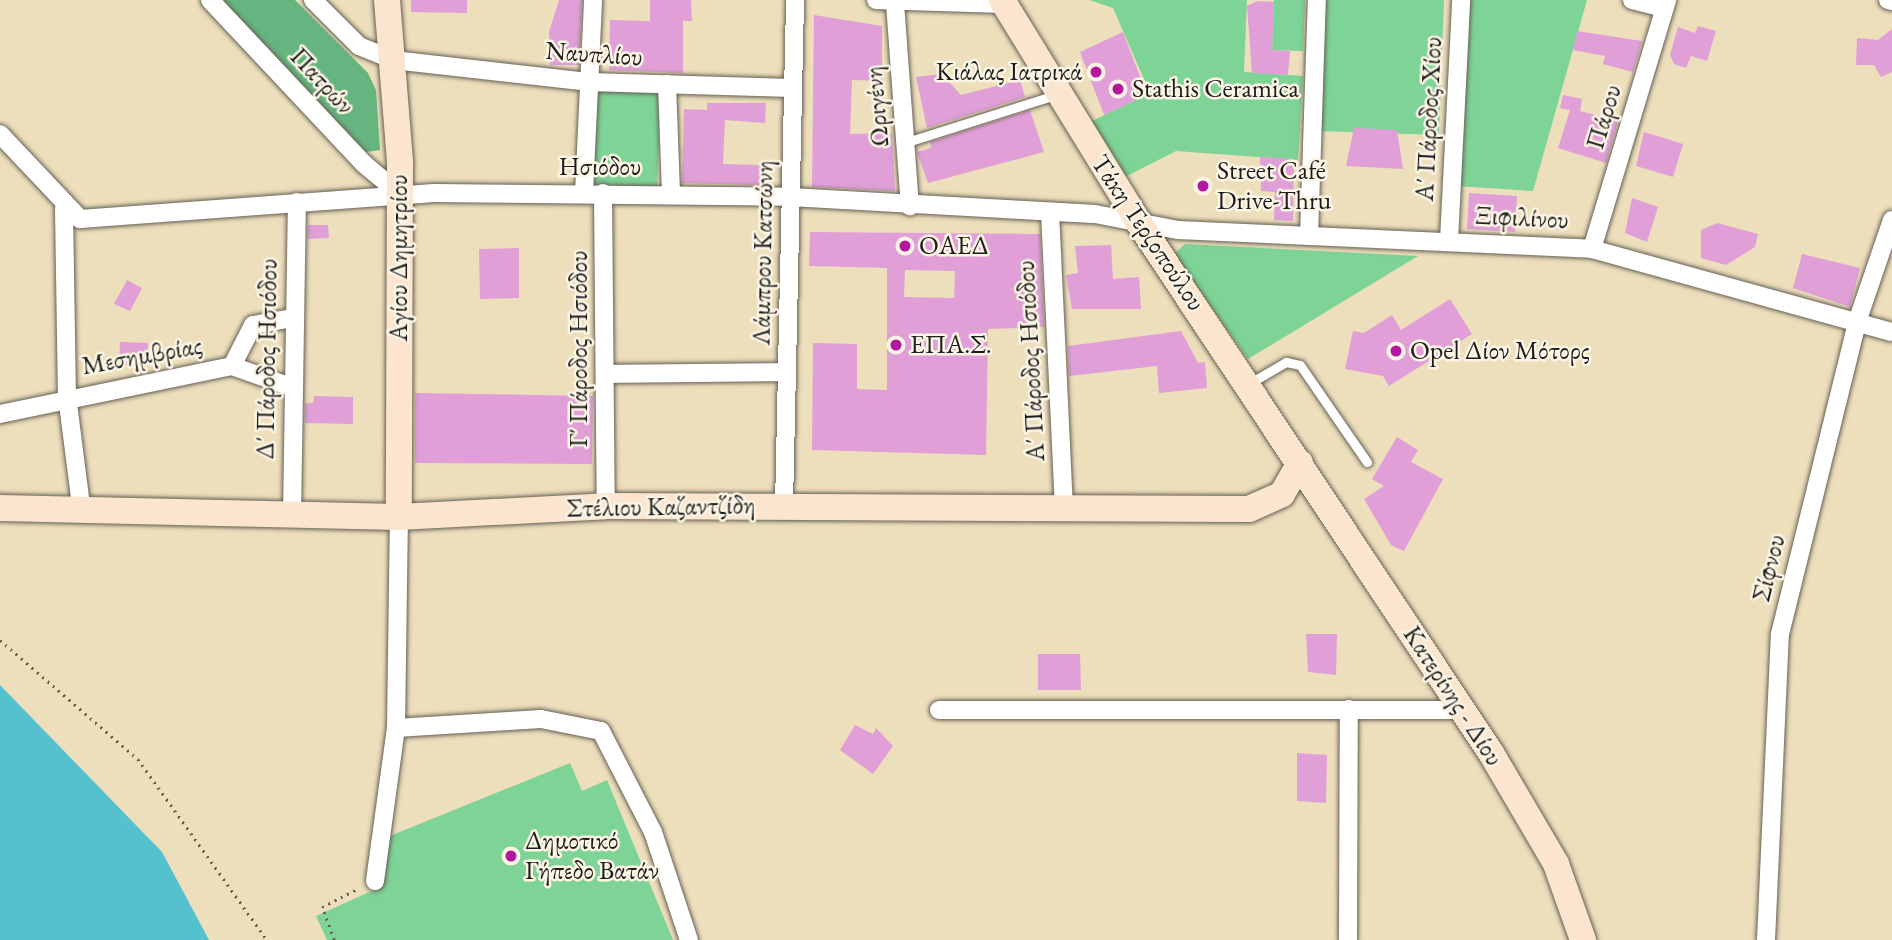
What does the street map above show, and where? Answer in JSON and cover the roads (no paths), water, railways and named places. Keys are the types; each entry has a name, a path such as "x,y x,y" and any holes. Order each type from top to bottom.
{"street":[{"name":"Πατρών","path":"210,0 364,164 400,194"},
{"name":"Ναυπλίου","path":"313,0 359,46 393,60 588,82 792,88"},
{"name":"Αγίου Δημητρίου","path":"387,0 400,194 399,517"},
{"path":"584,193 593,0"},
{"name":"Λάμπρου Κατσώνη","path":"784,506 795,0"},
{"path":"876,0 895,3 1003,2"},
{"path":"1310,236 1317,0"},
{"name":"Α΄ Πάροδος Χίου","path":"1449,241 1461,0"},
{"path":"1632,0 1665,4"},
{"name":"Τάκη Τερζοπούλου","path":"1003,2 1057,94 1139,222 1250,383 1300,463"},
{"name":"Ωριγένη","path":"895,3 910,206"},
{"name":"Πάρου","path":"1592,249 1665,4"},
{"path":"667,85 670,194"},
{"path":"0,134 41,172 64,209 66,396 82,513"},
{"name":"Ησιόδου","path":"64,209 80,219 400,194 603,193 790,197 1050,212 1139,222"},
{"name":"Γ΄ Πάροδος Ησιόδου","path":"603,193 606,506"},
{"name":"Δ΄ Πάροδος Ησιόδου","path":"292,516 291,387 297,202"},
{"name":"Α΄ Πάροδος Ησιόδου","path":"1050,212 1064,508"},
{"name":"Σίφνου","path":"1766,940 1780,634 1857,322 1892,220"},
{"name":"Ξιφιλίνου","path":"1139,222 1310,236 1592,249 1892,332"},
{"path":"232,366 253,325 293,318"},
{"name":"Μεσημβρίας","path":"0,414 66,396 232,366 291,387"},
{"path":"606,374 786,372"},
{"name":"Στέλιου Καζαντζίδη","path":"0,508 82,513 399,517 606,506 1250,509 1282,494 1300,463"},
{"name":"Κατερίνης - Δίου","path":"1300,463 1539,832 1583,940"},
{"path":"375,881 396,728 399,517"},
{"path":"1348,940 1349,709"},
{"path":"939,710 1462,710"},
{"path":"396,728 541,719 601,731 648,820 689,940"}],"lane":[{"path":"907,142 1057,94"},
{"path":"1250,383 1286,362 1300,365 1367,463"}],"water":[{"path":"0,685 162,852 209,940 0,940"}],"place":[{"name":"Κιάλας Ιατρικά","path":"1096,72"},
{"name":"Stathis Ceramica","path":"1118,89"},
{"name":"Street Café Drive-Thru","path":"1203,186"},
{"name":"ΟΑΕΔ","path":"905,246"},
{"name":"ΕΠΑ.Σ.","path":"896,345"},
{"name":"Opel Δίον Μότορς","path":"1396,351"},
{"name":"Δημοτικό Γήπεδο Βατάν","path":"511,856"}]}
